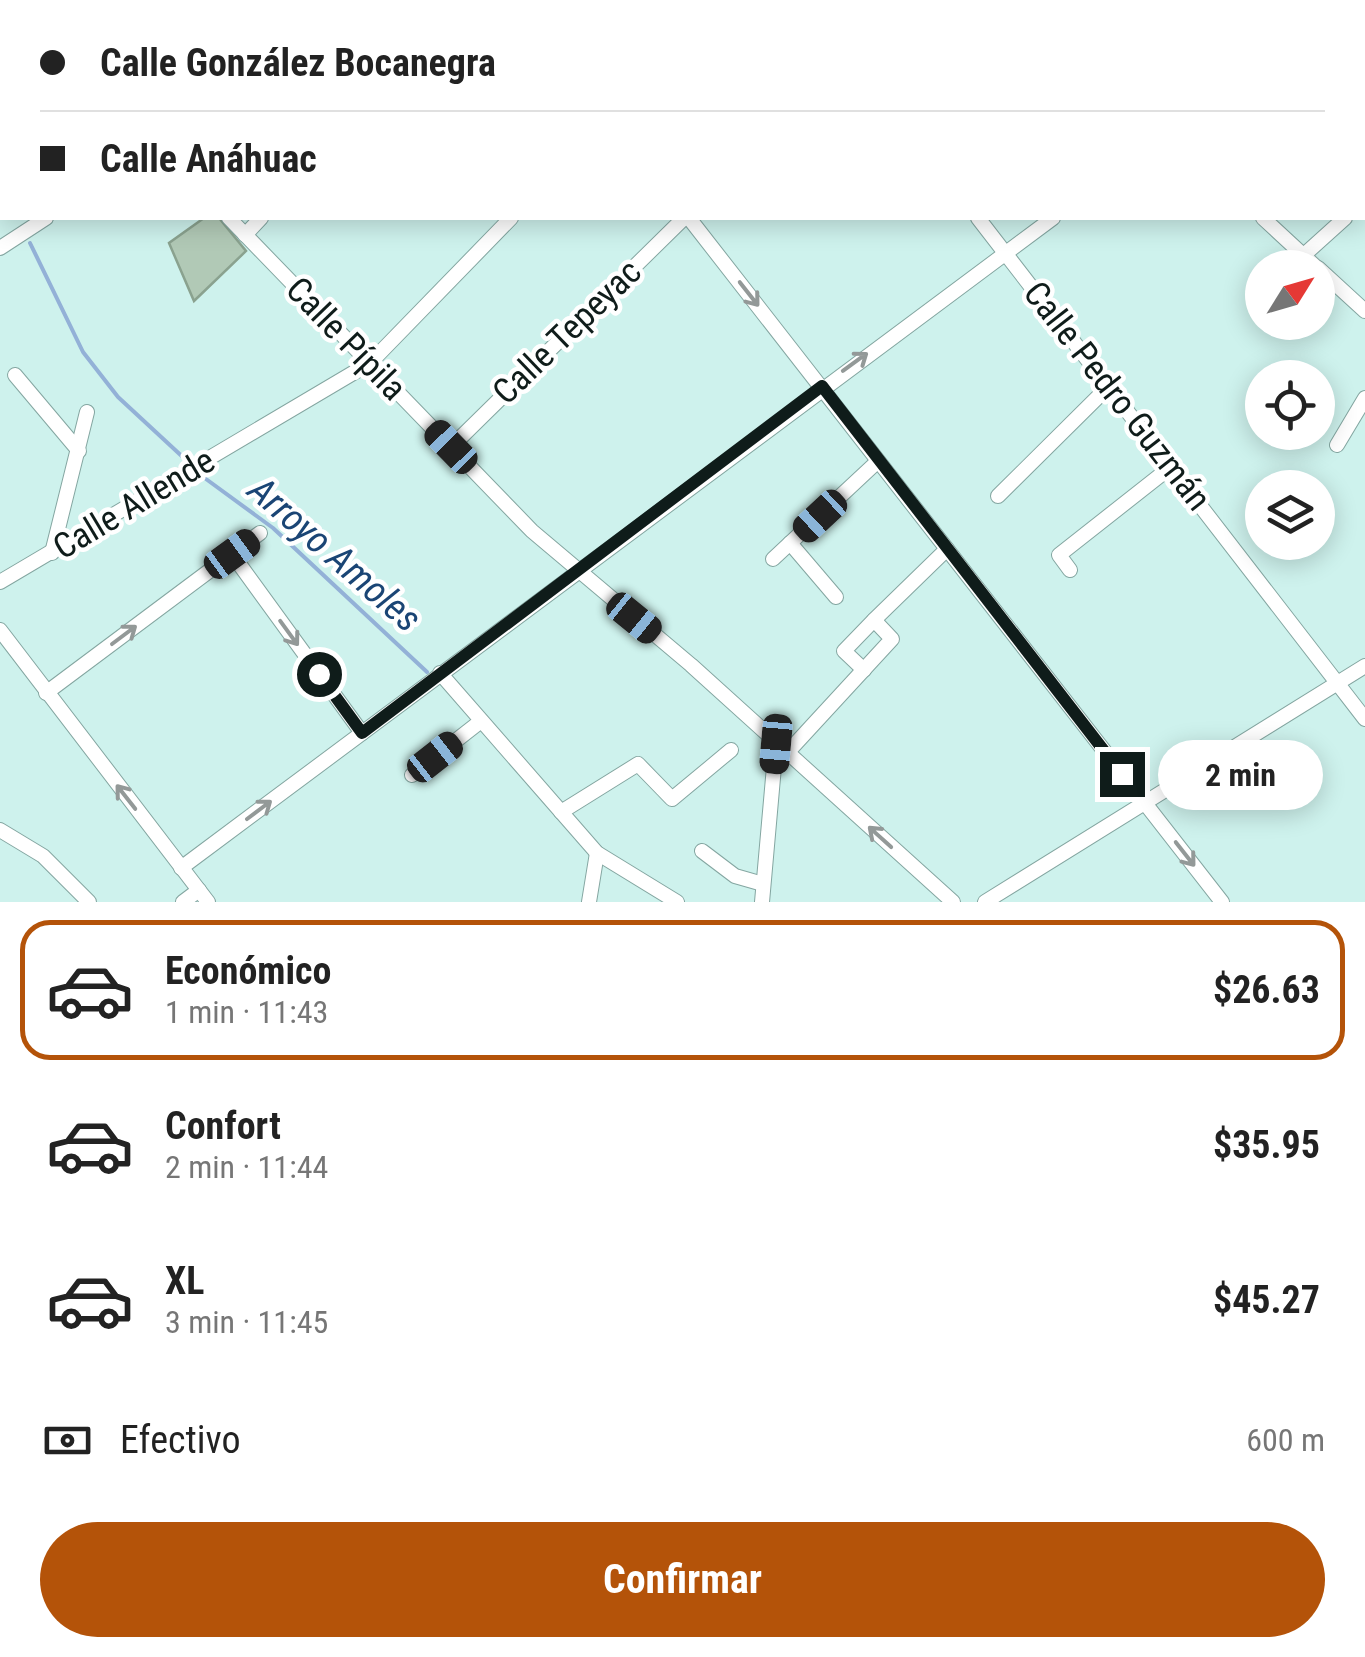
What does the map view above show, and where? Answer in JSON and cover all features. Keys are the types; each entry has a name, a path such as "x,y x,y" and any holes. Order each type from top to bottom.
{"street":[{"path":"0,248 43,220"},
{"name":"Calle Pípila","path":"232,220 576,572 691,665 953,902"},
{"path":"245,235 259,220"},
{"name":"Calle Allende","path":"0,582 370,363 508,220"},
{"name":"Calle Tepeyac","path":"451,447 684,220"},
{"path":"688,220 822,386 1222,902"},
{"name":"Calle Pedro Guzmán","path":"980,220 1365,719"},
{"path":"181,868 822,386 1050,220"},
{"path":"1265,220 1298,250"},
{"path":"1310,250 1344,220"},
{"path":"1335,284 1365,311"},
{"path":"15,376 79,451"},
{"path":"998,496 1110,385"},
{"path":"1338,445 1365,398"},
{"path":"52,553 87,412"},
{"path":"773,560 878,461"},
{"path":"1070,570 1059,554 1172,466"},
{"path":"46,693 260,534"},
{"path":"790,543 836,596"},
{"path":"864,670 844,651 947,549"},
{"path":"232,554 362,733"},
{"path":"762,902 781,749 892,639 874,620"},
{"path":"0,630 203,896 183,902"},
{"path":"985,902 1365,666"},
{"path":"440,673 597,853 677,902"},
{"path":"412,775 481,721"},
{"path":"561,812 638,764 672,799 731,750"},
{"path":"0,830 43,856 89,902"},
{"path":"702,850 735,876 763,884"},
{"path":"590,902 597,853"}],"building":[{"path":"201,220 221,220 246,251 194,301 169,243"}],"waterway":[{"name":"Arroyo Amoles","path":"30,243 83,352 118,397 186,460"},
{"name":"Arroyo Amoles","path":"206,479 273,528 427,672"}],"route":[{"path":"319,674 362,733 822,386 1122,774"}]}
